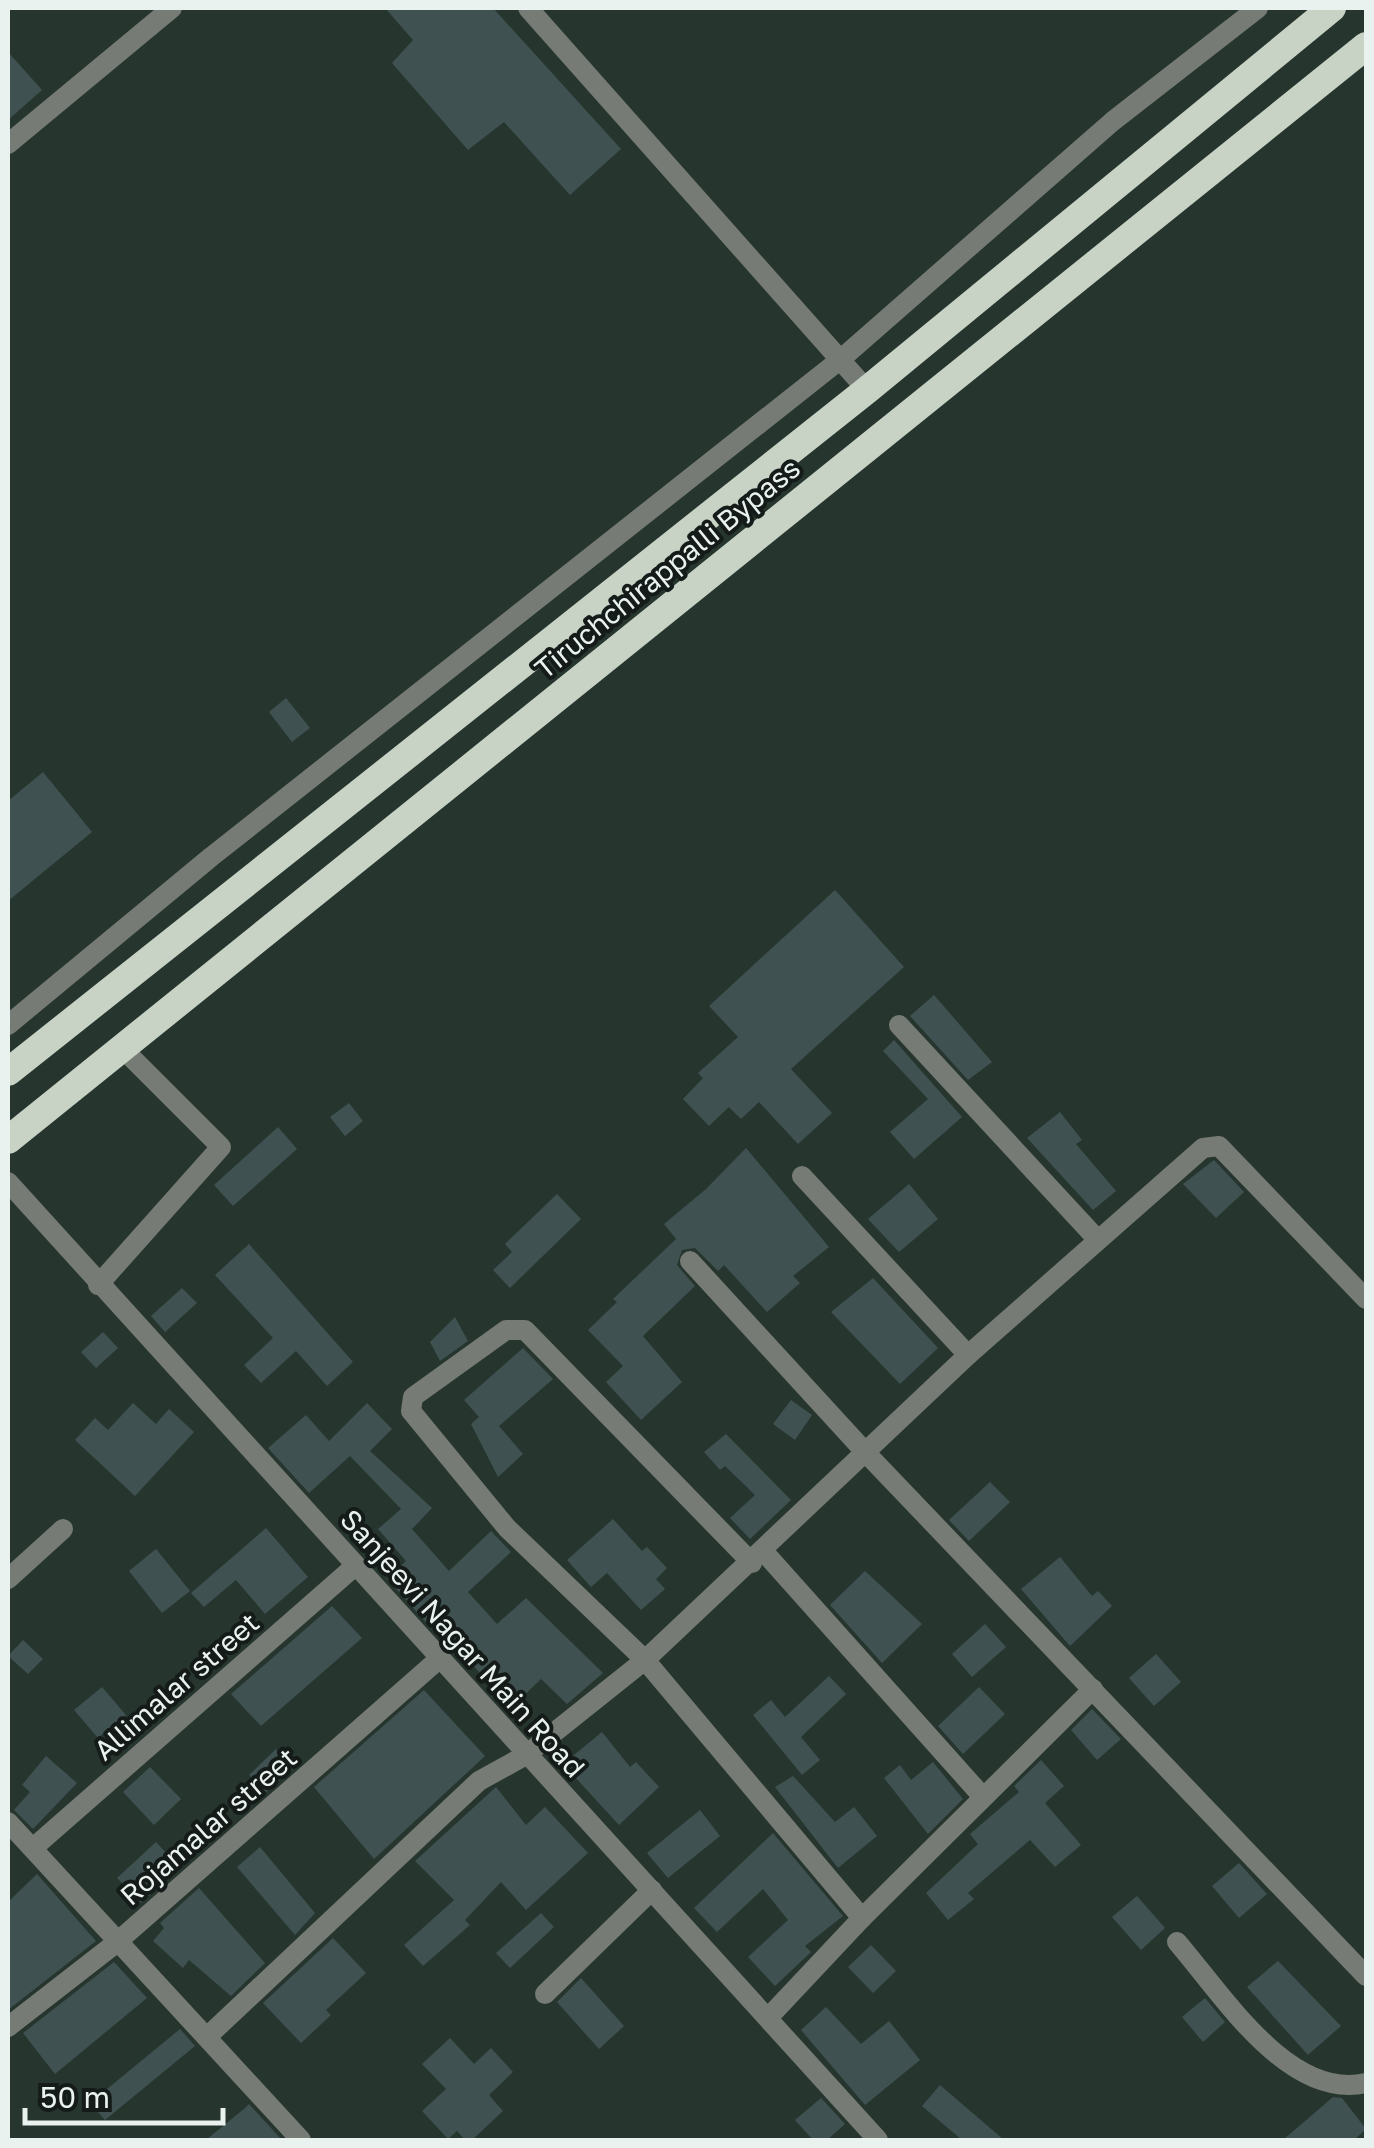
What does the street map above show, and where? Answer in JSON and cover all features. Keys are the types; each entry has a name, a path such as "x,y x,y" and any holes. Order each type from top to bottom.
{"highway":[{"name":"Tiruchchirappalli Bypass","path":"8,1072 867,390 1332,8"},
{"name":"Tiruchchirappalli Bypass","path":"8,1140 1366,46"}],"street":[{"path":"8,144 172,8"},
{"path":"528,8 867,390"},
{"path":"8,1025 226,845 841,360 1113,120 1258,8"},
{"path":"899,1025 1098,1240"},
{"path":"98,1285 221,1147 123,1049"},
{"path":"208,2035 480,1781 526,1755 645,1660 758,1558 968,1355 1212,1144 1366,1298"},
{"path":"802,1176 968,1355"},
{"name":"Sanjeevi Nagar Main Road","path":"8,1182 875,2139"},
{"path":"690,1261 867,1454 1366,1976"},
{"path":"862,1918 645,1660 478,1495 411,1411 413,1396 506,1330 525,1330 758,1558 983,1797"},
{"path":"8,1578 63,1529"},
{"name":"Allimalar street","path":"33,1848 355,1566"},
{"name":"Rojamalar street","path":"8,2027 116,1944 439,1658"},
{"path":"768,2018 862,1918 1093,1689"},
{"path":"8,1822 116,1944 208,2035 302,2140"},
{"path":"545,1994 652,1890"},
{"path":"1176,1942 1282,2060 1328,2085 1366,2084"}],"building":[{"path":"385,8 493,8 621,149 570,195 504,122 468,150 392,63 413,40"},
{"path":"8,52 42,90 8,120"},
{"path":"286,698 310,728 292,742 269,712"},
{"path":"43,772 92,832 8,901 8,801"},
{"path":"835,890 904,967 791,1069 832,1113 798,1144 759,1102 741,1119 729,1107 709,1126 683,1099 703,1078 698,1073 738,1037 709,1006"},
{"path":"934,995 992,1062 968,1080 910,1016"},
{"path":"894,1040 962,1117 914,1159 890,1132 928,1099 883,1051"},
{"path":"349,1103 363,1121 345,1136 330,1117"},
{"path":"1060,1112 1082,1140 1076,1144 1116,1191 1093,1210 1027,1138"},
{"path":"278,1127 297,1149 233,1206 214,1185"},
{"path":"746,1148 829,1247 793,1276 800,1283 767,1312 724,1265 718,1271 695,1248 682,1250 677,1265 695,1286 643,1336 682,1382 641,1420 606,1382 623,1366 588,1330 617,1302 613,1299 676,1239 664,1224"},
{"path":"1214,1160 1244,1192 1216,1218 1183,1184"},
{"path":"909,1184 938,1219 899,1252 868,1219"},
{"path":"557,1194 581,1219 510,1288 493,1270 512,1252 505,1244"},
{"path":"249,1244 353,1362 327,1386 296,1351 261,1383 244,1365 273,1338 215,1275"},
{"path":"873,1278 938,1348 900,1384 831,1312"},
{"path":"182,1288 197,1303 165,1332 151,1316"},
{"path":"455,1317 468,1341 440,1361 430,1342"},
{"path":"103,1332 118,1348 96,1368 81,1352"},
{"path":"523,1348 553,1379 499,1426 523,1454 498,1477 471,1424 479,1417 464,1400"},
{"path":"791,1400 812,1415 795,1440 773,1424"},
{"path":"133,1403 156,1424 169,1409 194,1432 135,1496 75,1440 95,1418 108,1430"},
{"path":"367,1403 392,1429 370,1451 432,1508 412,1529 449,1571 491,1531 511,1552 468,1592 497,1624 526,1598 603,1673 567,1704 541,1679 511,1708 439,1627 434,1631 387,1579 406,1561 378,1529 401,1509 350,1456 309,1493 268,1448 306,1415 329,1441"},
{"path":"726,1434 791,1500 750,1539 730,1518 755,1495 725,1466 720,1470 704,1452"},
{"path":"990,1482 1010,1502 969,1541 949,1520"},
{"path":"613,1519 642,1551 647,1547 667,1568 656,1579 665,1589 641,1610 607,1573 591,1587 567,1560"},
{"path":"266,1528 308,1577 265,1614 236,1580 204,1607 191,1593"},
{"path":"156,1549 190,1591 162,1613 129,1571"},
{"path":"1060,1557 1092,1596 1098,1591 1112,1606 1070,1646 1021,1589"},
{"path":"865,1571 922,1624 882,1663 830,1605"},
{"path":"332,1606 362,1638 261,1726 231,1694"},
{"path":"985,1624 1006,1647 972,1677 952,1654"},
{"path":"23,1640 43,1659 28,1674 8,1656"},
{"path":"1156,1654 1181,1682 1154,1706 1129,1678"},
{"path":"829,1676 846,1694 801,1737 820,1760 802,1775 753,1715 771,1700 785,1717"},
{"path":"102,1687 126,1715 98,1738 74,1710"},
{"path":"979,1687 1005,1714 963,1754 938,1726"},
{"path":"424,1690 485,1756 374,1859 314,1787"},
{"path":"1092,1709 1121,1739 1097,1760 1071,1730"},
{"path":"602,1732 630,1767 636,1762 659,1787 619,1825 563,1764"},
{"path":"276,1749 294,1768 266,1792 249,1775"},
{"path":"46,1756 77,1783 33,1829 14,1810 30,1792 22,1785"},
{"path":"1041,1760 1064,1786 1045,1803 1081,1845 1055,1867 1030,1840 968,1893 974,1899 948,1920 926,1893 978,1844 970,1834 1019,1792 1014,1786"},
{"path":"933,1762 963,1799 928,1834 884,1778 900,1765 911,1780"},
{"path":"150,1767 181,1799 154,1825 123,1792"},
{"path":"793,1776 835,1822 854,1807 877,1836 838,1868 775,1787"},
{"path":"496,1787 526,1825 545,1807 588,1853 526,1910 501,1882 465,1920 470,1925 423,1966 404,1945 454,1900 415,1861"},
{"path":"700,1810 720,1836 668,1878 647,1853"},
{"path":"773,1833 843,1916 805,1946 811,1952 775,1986 748,1957 788,1920 763,1889 717,1932 694,1908"},
{"path":"156,1842 180,1868 141,1903 117,1878"},
{"path":"260,1847 315,1913 295,1935 237,1867"},
{"path":"1239,1863 1267,1894 1239,1918 1212,1886"},
{"path":"37,1874 96,1941 8,2010 8,1902"},
{"path":"199,1888 265,1963 231,1996 189,1960 183,1968 153,1941 164,1928 160,1923"},
{"path":"1137,1896 1165,1928 1141,1950 1112,1917"},
{"path":"541,1913 554,1927 510,1968 496,1953"},
{"path":"333,1938 366,1973 326,2010 331,2015 301,2043 263,2003"},
{"path":"871,1945 896,1971 873,1993 848,1967"},
{"path":"1278,1961 1341,2026 1308,2055 1247,1987"},
{"path":"114,1962 147,1998 55,2074 23,2033"},
{"path":"581,1978 624,2026 599,2049 557,2002"},
{"path":"1205,1998 1225,2022 1203,2042 1182,2017"},
{"path":"826,2007 861,2044 889,2021 920,2060 865,2105 801,2030"},
{"path":"180,2029 195,2046 105,2120 90,2103"},
{"path":"450,2038 474,2064 491,2048 513,2072 489,2095 503,2111 472,2140 465,2140 457,2131 448,2139 422,2111 446,2089 422,2064"},
{"path":"940,2085 1004,2140 962,2140 922,2106"},
{"path":"1333,2097 1342,2098 1366,2129 1354,2140 1283,2140"},
{"path":"821,2098 845,2124 827,2140 813,2140 795,2120"},
{"path":"249,2104 282,2140 206,2140 245,2108"}]}
